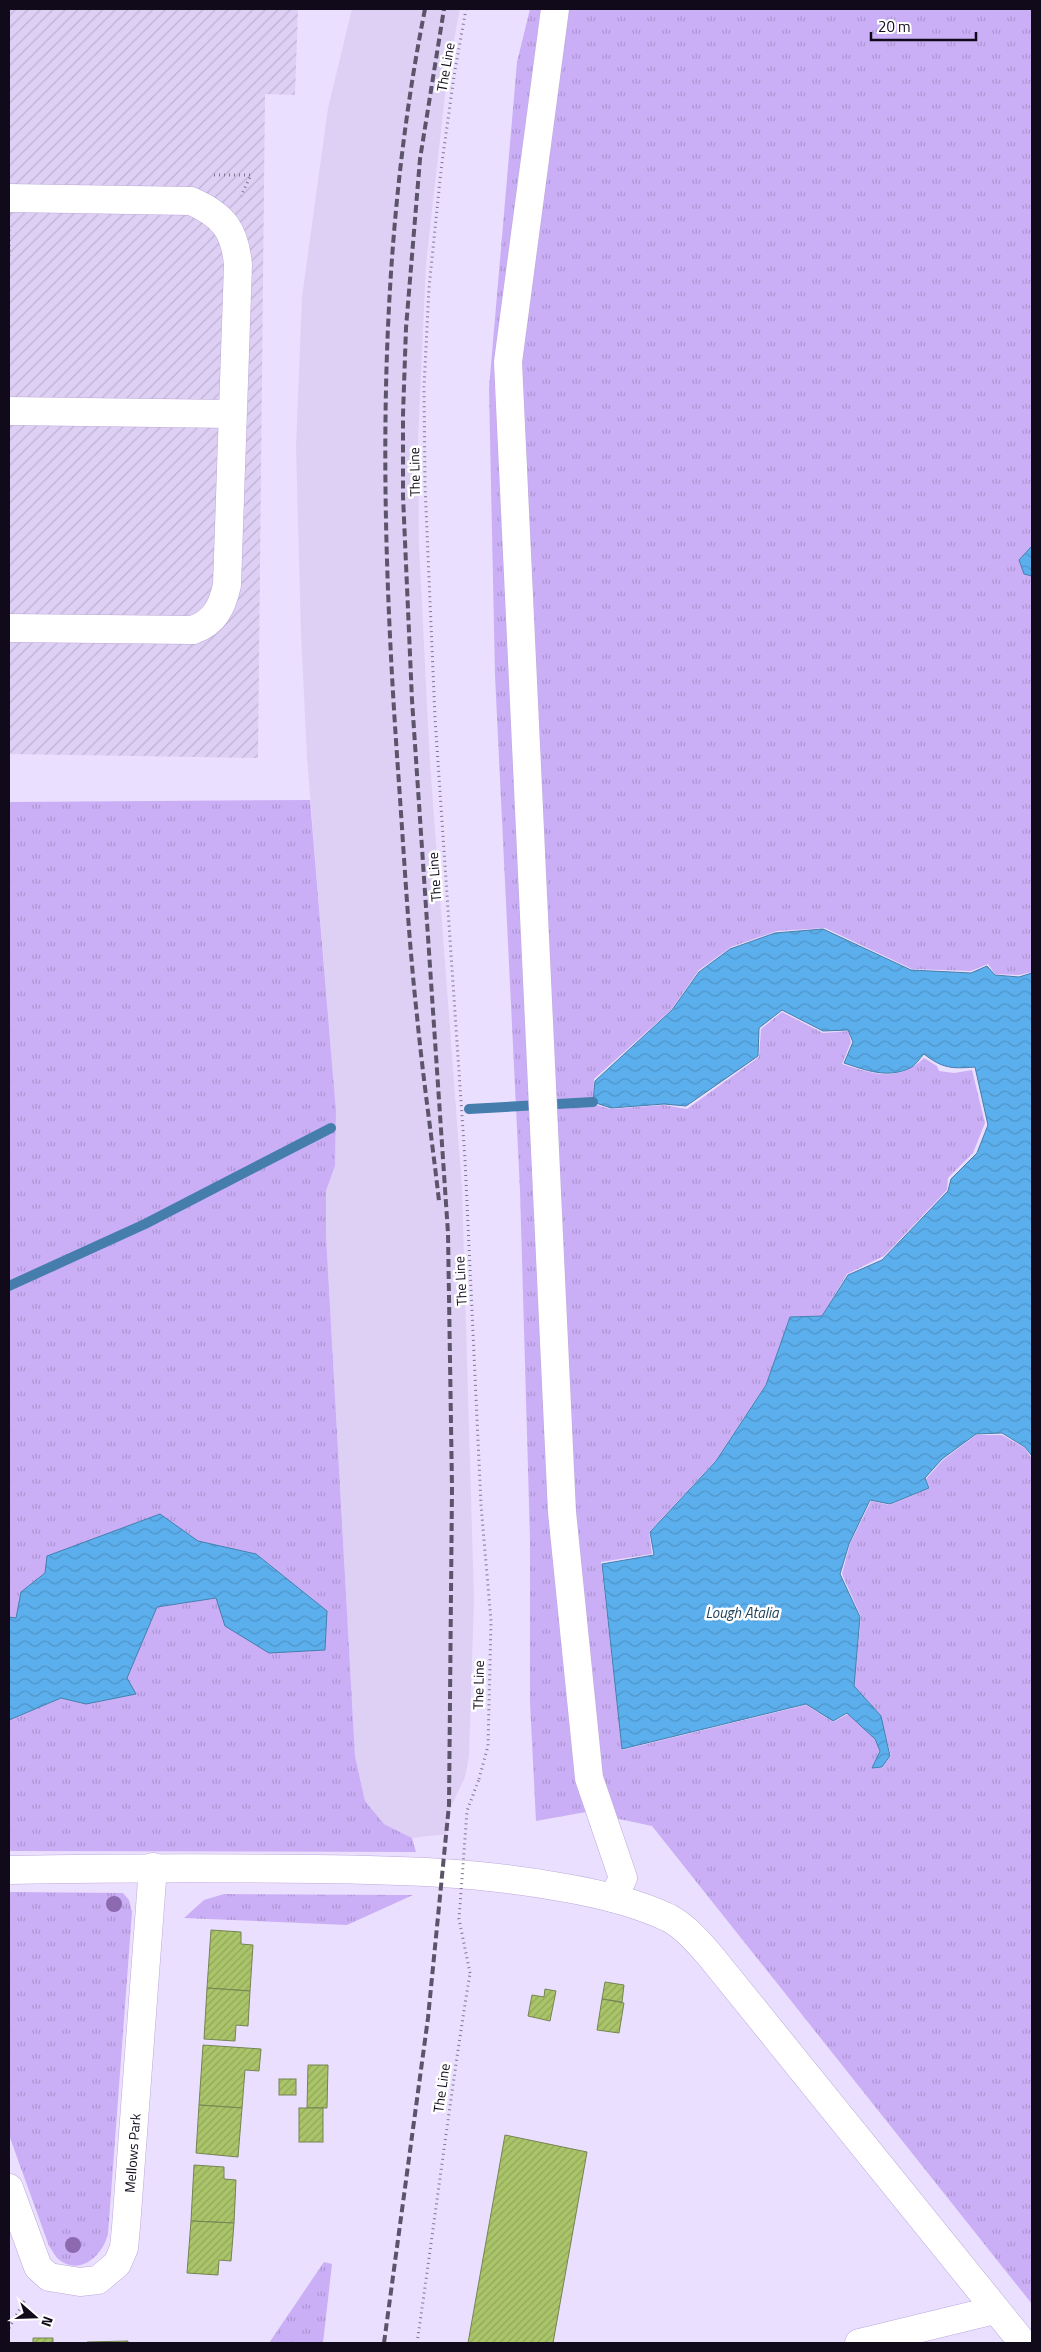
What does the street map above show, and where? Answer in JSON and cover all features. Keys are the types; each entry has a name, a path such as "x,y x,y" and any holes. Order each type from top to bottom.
{"street":[{"path":"555,9 508,362 562,1512 589,1778 623,1878 613,1898"},
{"path":"9,198 191,201 212,210 226,226 236,245 238,265 227,586 223,603 207,625 194,630 9,628"},
{"path":"9,412 232,414"},
{"path":"9,1870 153,1867 430,1871 535,1882 613,1898 669,1918 680,1925 696,1940 1023,2343"},
{"name":"Mellows Park","path":"9,2188 38,2267 49,2277 80,2282 98,2280 117,2264 124,2248 126,2227 153,1867"},
{"path":"859,2343 995,2310"}],"path":[{"name":"The Line","path":"416,2343 436,2217 450,2099 470,1973 459,1919 467,1811 479,1779 488,1746 490,1621 480,1495 465,1160 435,718 424,474 424,387 429,288 441,170 454,76 466,9"}],"shaded area":[{"path":"9,9 298,9 295,95 265,94 258,758 9,754"},
{"path":"352,9 460,9 448,69 426,264 418,440 419,545 430,763 462,1188 474,1598 469,1757 465,1777 450,1809 447,1834 412,1838 384,1824 365,1801 355,1756 326,1235 326,1191 335,1166 336,1111 307,758 301,634 296,447 302,297 328,108"}],"green space":[{"path":"530,9 1032,9 1032,546 1019,560 1024,573 1032,576 1032,972 1019,975 995,974 988,964 971,971 912,969 825,928 777,931 731,947 699,970 671,1010 594,1079 593,1104 610,1109 664,1105 687,1109 759,1057 761,1029 782,1012 823,1033 848,1031 851,1042 842,1064 853,1068 875,1073 895,1074 905,1071 924,1058 937,1066 939,1071 954,1073 972,1070 985,1123 973,1153 948,1178 947,1190 884,1256 847,1274 822,1316 790,1317 766,1384 716,1460 649,1532 652,1554 601,1562 622,1750 806,1705 833,1722 848,1714 871,1727 874,1739 880,1749 872,1768 882,1768 891,1756 881,1716 854,1686 861,1617 842,1574 850,1544 871,1501 890,1505 930,1488 926,1479 943,1460 976,1435 1002,1435 1025,1448 1032,1459 1032,2304 652,1826 586,1812 536,1821 530,1703 530,1539 520,1190 495,676 489,388 517,62"},
{"path":"310,800 336,1111 335,1166 326,1191 326,1235 355,1756 365,1801 384,1824 412,1838 416,1852 9,1851 9,1720 61,1698 86,1704 136,1694 127,1678 157,1607 216,1598 325,1650 327,1611 256,1554 198,1541 160,1514 45,1573 21,1592 16,1619 9,1617 9,802"},
{"path":"9,1892 123,1893 129,1900 132,1912 108,2234 96,2256 82,2265 66,2264 58,2259 49,2246 9,2135"},
{"path":"224,1894 413,1895 347,1925 184,1918 204,1900"},
{"path":"324,2262 332,2264 323,2343 269,2343"}],"water":[{"path":"1032,546 1032,576 1024,574 1019,560"},
{"name":"Lough Atalia","path":"823,929 911,970 971,973 987,966 995,975 1019,977 1032,973 1032,1456 1025,1447 1002,1433 976,1434 942,1459 925,1478 929,1488 890,1504 870,1500 849,1544 840,1574 860,1617 854,1686 881,1716 890,1756 882,1767 872,1768 880,1751 875,1739 847,1713 833,1721 806,1704 622,1749 602,1564 654,1555 650,1532 716,1461 766,1385 790,1317 822,1316 848,1275 882,1260 948,1191 951,1179 977,1153 988,1125 975,1067 959,1068 942,1065 924,1054 912,1067 893,1073 860,1068 844,1063 853,1042 848,1030 823,1031 782,1010 759,1028 758,1056 686,1106 664,1104 611,1108 593,1102 595,1081 672,1010 699,972 730,949 775,933"},
{"path":"160,1514 198,1541 256,1554 327,1611 325,1650 269,1653 225,1626 216,1598 157,1607 127,1678 136,1694 86,1704 61,1698 9,1720 9,1617 16,1618 21,1592 45,1573 47,1556"}],"building":[{"path":"211,1930 241,1932 241,1944 253,1945 250,1991 207,1988"},
{"path":"605,1982 624,1985 622,2002 602,1999"},
{"path":"207,1988 250,1991 248,2026 236,2025 235,2041 204,2039"},
{"path":"545,1989 556,1991 550,2021 528,2016 532,1995 544,1997"},
{"path":"602,1999 624,2003 619,2033 597,2030"},
{"path":"203,2045 261,2049 259,2071 245,2070 242,2108 199,2105"},
{"path":"308,2065 328,2065 327,2108 307,2108"},
{"path":"279,2079 296,2079 296,2095 279,2095"},
{"path":"199,2105 242,2108 238,2157 196,2153"},
{"path":"299,2108 323,2108 323,2142 299,2142"},
{"path":"505,2135 587,2152 553,2343 468,2343"},
{"path":"194,2165 224,2167 224,2179 236,2180 234,2223 191,2221"},
{"path":"191,2221 234,2223 231,2261 219,2260 218,2275 187,2273"},
{"path":"33,2338 53,2338 53,2343 33,2343"},
{"path":"128,2341 128,2343 87,2343 87,2342"}],"waterway":[{"path":"469,1109 593,1102"},
{"path":"9,1286 145,1224 331,1128"}],"railway":[{"path":"425,9 409,104 397,198 390,293 385,483 392,674 409,924 419,1039 439,1201"},
{"path":"384,2343 428,2018 449,1805 452,1488 448,1233 412,700 403,496 406,328 420,159 444,9"}]}
